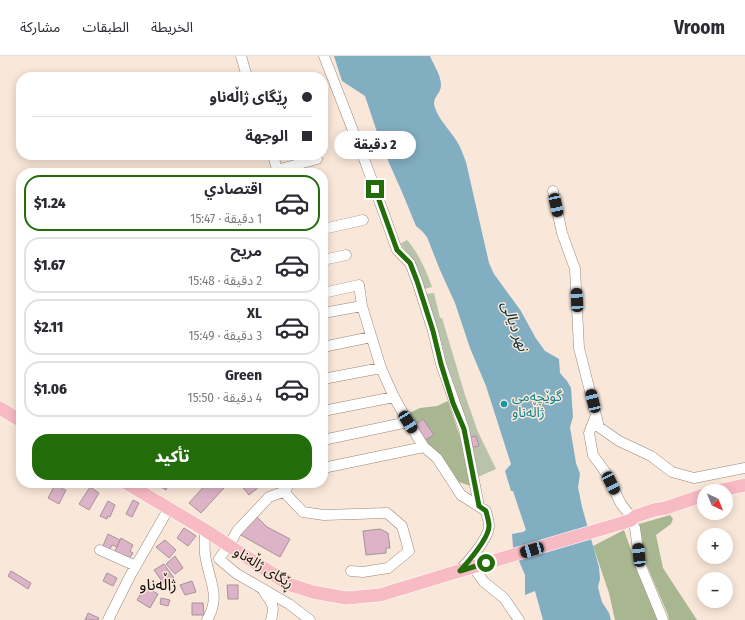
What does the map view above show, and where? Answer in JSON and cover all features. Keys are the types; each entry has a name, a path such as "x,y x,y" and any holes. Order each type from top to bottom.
{"main road":[{"path":"0,408 16,418"},
{"path":"733,487 745,485"},
{"name":"ڕێگای ژاڵەناو","path":"135,488 229,545 288,584 313,592 346,598 380,595 627,522"},
{"path":"627,522 638,521 656,516 666,508 697,497"}],"street":[{"path":"241,56 246,72"},
{"path":"324,56 366,164 397,250 410,263 417,281 453,403 464,429 479,506"},
{"path":"289,168 314,160"},
{"path":"553,191 562,233 575,269 579,348 599,427 619,441 651,456 672,472 694,478 745,468"},
{"path":"328,228 363,220"},
{"path":"328,259 346,255"},
{"path":"328,292 359,285 362,306 381,368 394,397 408,422 424,447 437,458 461,495 486,511 490,528 473,556 460,571"},
{"path":"328,312 362,306"},
{"path":"328,346 371,336"},
{"path":"328,378 381,368"},
{"path":"328,410 394,397"},
{"path":"596,414 589,433 593,455 606,473 621,504 628,513 627,522 635,528 640,564 663,620"},
{"path":"328,439 408,422"},
{"path":"328,467 424,447"},
{"path":"284,488 269,497 236,531 229,545 219,559 237,574 289,604 310,620"},
{"path":"287,488 303,512 324,515 387,513 402,526 409,551 388,568 363,572 351,571"},
{"path":"108,620 136,566 169,508"},
{"path":"205,530 205,555 213,584 214,603 207,620"},
{"path":"100,550 136,566"},
{"path":"473,567 484,582 504,598 519,620"},
{"path":"263,590 271,601 274,609 271,620"}],"green space":[{"path":"407,240 422,262 432,287 425,289 412,259 400,244"},
{"path":"434,293 440,318 442,318 465,395 478,432 496,469 478,477 473,448 464,415 456,398 448,374 443,348 426,294"},
{"path":"448,401 461,440 471,486 456,480 445,461 429,446 425,440 433,434 423,419 415,425 409,413 420,408 437,406"},
{"path":"670,515 673,519 671,524 656,535 663,568 697,620 669,620 647,566 639,524"},
{"path":"624,530 637,567 659,620 615,620 609,593 593,546"}],"water":[{"name":"نهر ديالى","path":"334,56 430,56 439,74 441,88 434,101 435,108 442,121 461,148 466,162 489,263 494,274 521,311 535,337 545,351 559,359 560,373 571,388 573,417 570,427 576,463 580,474 578,487 582,507 599,567 600,579 598,587 602,602 609,613 611,620 543,620 535,591 525,595 525,575 513,547 512,534 526,530 505,471 511,464 486,386 470,348 455,303 427,237 416,226 382,147 365,96 342,81"}],"building":[{"path":"423,419 434,435 425,440 415,425"},
{"path":"476,436 479,446 473,447 470,437"},
{"path":"53,488 62,488 66,490 59,504 48,498"},
{"path":"89,488 99,493 89,510 79,504"},
{"path":"202,488 224,488 201,513 189,503"},
{"path":"243,488 258,488 249,495"},
{"path":"133,500 139,503 132,517 126,514"},
{"path":"108,501 115,505 110,517 108,516 107,519 100,516"},
{"path":"256,516 267,527 290,539 280,557 239,534"},
{"path":"184,528 196,536 188,546 177,538"},
{"path":"380,529 388,533 390,548 386,548 386,553 366,555 363,531"},
{"path":"108,534 120,540 117,547 112,545 109,551 102,548"},
{"path":"121,538 133,545 130,551 133,553 129,559 114,553"},
{"path":"165,540 176,550 169,558 156,547"},
{"path":"175,556 183,568 175,574 166,564"},
{"path":"164,564 174,578 164,584 154,570"},
{"path":"11,571 31,583 28,589 8,576"},
{"path":"107,573 117,578 113,586 103,581"},
{"path":"192,581 196,592 185,595 180,585"},
{"path":"227,585 238,585 238,599 228,599"},
{"path":"145,587 158,594 150,608 137,600"},
{"path":"161,598 170,600 168,606 160,604"},
{"path":"192,603 203,603 204,615 192,615"},
{"path":"88,613 99,618 98,620 85,620"}],"place":[{"name":"گوێچەمی ژاڵەناو","path":"504,404"}],"district":[{"name":"ژاڵەناو","path":"158,584"}],"route":[{"path":"375,189 397,250 410,263 417,281 453,403 464,429 479,506 486,511 490,528 473,556 460,571 486,563"}]}
